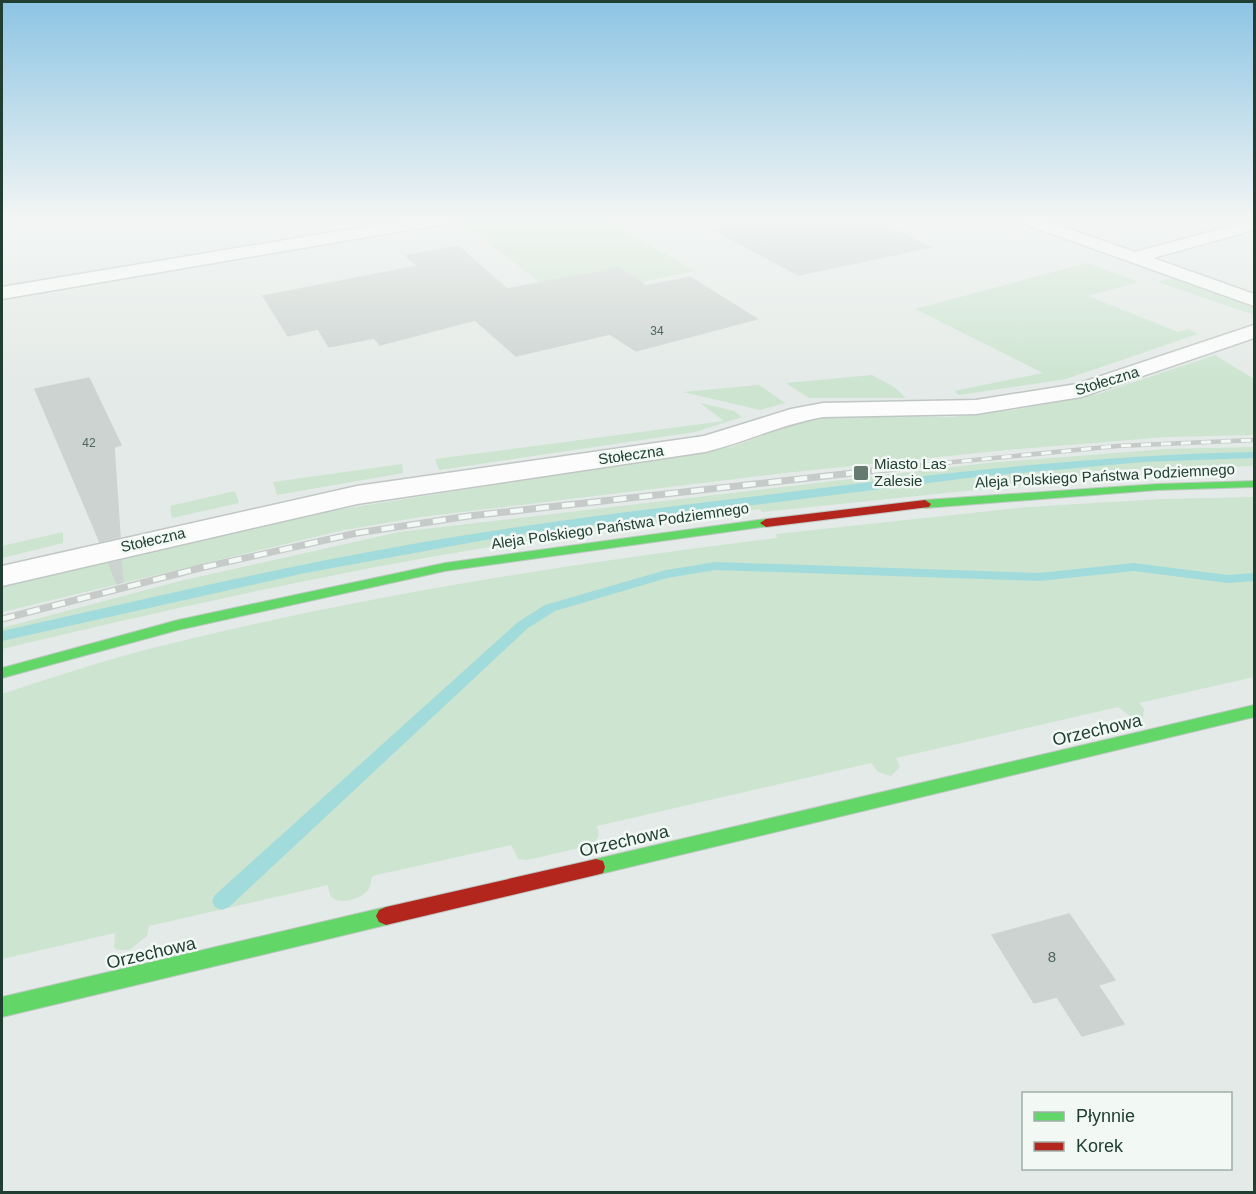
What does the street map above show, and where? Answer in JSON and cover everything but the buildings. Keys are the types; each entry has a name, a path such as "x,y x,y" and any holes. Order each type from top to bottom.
{"street":[{"path":"2,293 123,273"},
{"path":"1176,273 1254,300"},
{"name":"Stołeczna","path":"2,576 307,505 705,444 743,434 784,418 814,411 838,408 976,407 1081,390 1254,331"},
{"name":"Aleja Polskiego Państwa Podziemnego","path":"2,673 178,625 457,565 688,532 927,504 1158,487 1254,484"},
{"name":"Orzechowa","path":"2,1006 1254,711"}],"green space":[{"path":"527,273 686,273 561,299"},
{"path":"1051,273 1113,273 1138,282 1088,296 1178,332 1188,329 1198,334 1066,379 959,395 954,391 1043,373 915,309"},
{"path":"1172,278 1254,306 1254,315 1158,282"},
{"path":"1215,355 1254,379 1254,435 1166,437 1006,450 785,473 421,517 344,530 2,612 2,587 304,515 731,447 810,419 833,415 950,417 1014,410 1098,394"},
{"path":"872,375 894,387 906,398 809,398 786,383"},
{"path":"759,385 785,403 760,410 683,392"},
{"path":"700,403 734,411 742,417 695,432 439,470 435,459 724,421"},
{"path":"1254,447 1254,466 1136,469 985,489 762,512 760,509 495,546 247,593 2,649 2,628 180,581 399,532 987,463 1166,449"},
{"path":"402,464 403,473 277,495 273,482"},
{"path":"235,491 239,503 172,518 170,506"},
{"path":"1254,497 1254,677 1139,703 1144,709 1143,718 1130,716 1118,707 896,758 900,767 891,776 878,772 871,763 597,826 599,836 592,845 527,860 518,859 511,845 372,876 368,890 362,896 352,900 341,901 333,898 328,885 149,926 147,936 129,950 117,950 114,947 115,933 2,959 2,694 112,659 226,630 383,598 540,571 777,538 776,534 1028,507 1162,499"},
{"path":"63,532 63,543 2,558 2,546"}],"waterway":[{"path":"2,636 305,568 507,533 976,473 1143,459 1254,455"},
{"path":"222,901 523,625 550,608 666,574 716,566 1039,577 1134,567 1228,579 1254,577"}],"railway":[{"path":"902,467 1117,446 1254,440"},
{"path":"2,619 200,568 357,533 469,516 915,466"}],"traffic: fast":[{"path":"925,504 1158,487 1254,484"},
{"path":"2,673 178,625 445,567 766,523"},
{"path":"596,867 1254,711"},
{"path":"2,1007 386,916"}],"traffic: jam":[{"path":"766,523 925,504"},
{"path":"386,916 596,867"}],"place":[{"name":"Miasto Las Zalesie","path":"861,473"}]}
